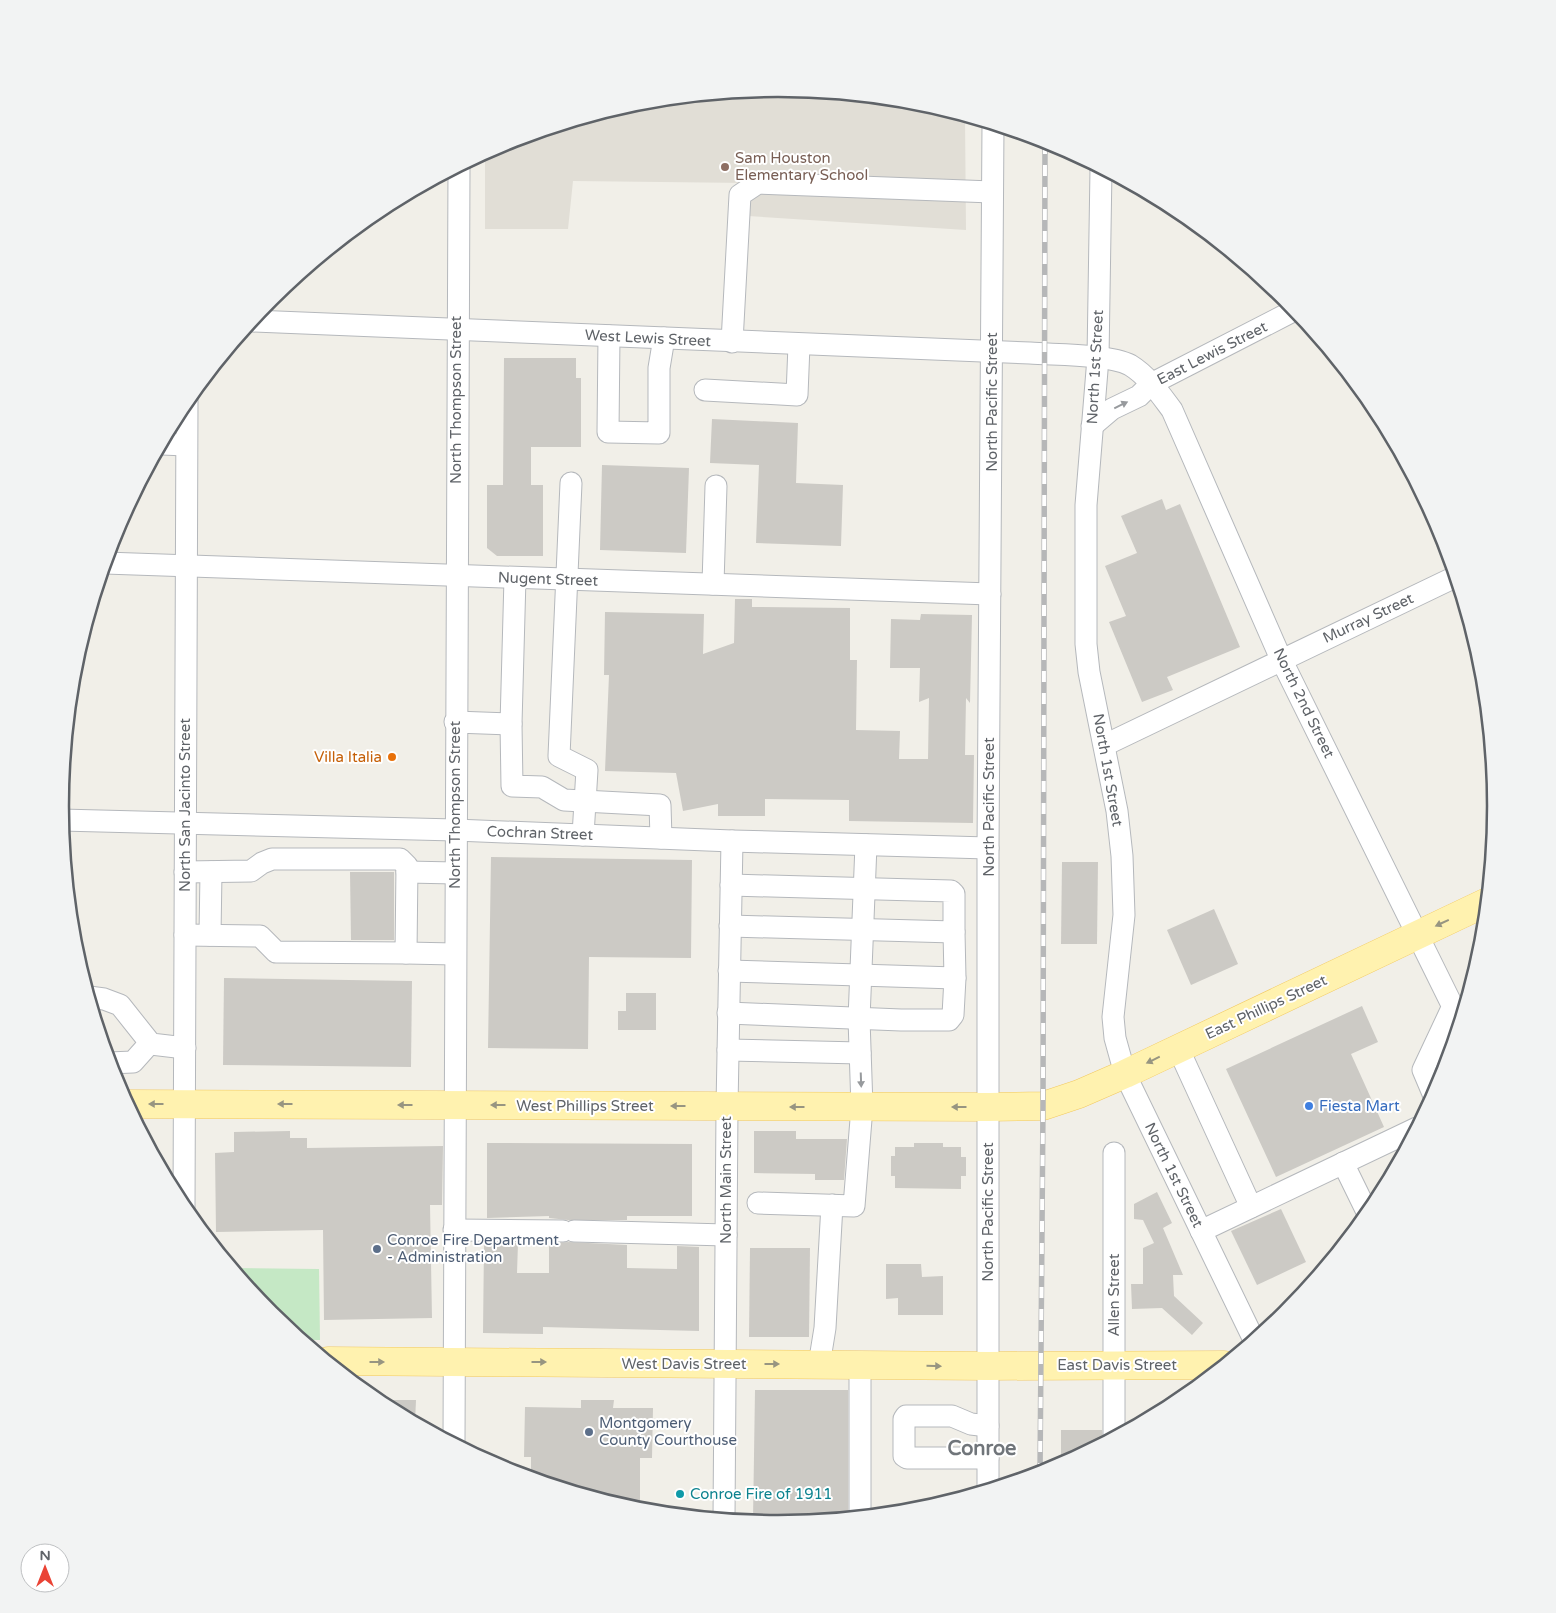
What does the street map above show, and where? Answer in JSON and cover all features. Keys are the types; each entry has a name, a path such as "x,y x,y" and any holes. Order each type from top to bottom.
{"main road":[{"name":"East Phillips Street","path":"1043,1106 1079,1094 1125,1074 1480,905"},
{"name":"West Phillips Street","path":"135,1104 989,1108 1043,1106"},
{"name":"West Davis Street","path":"337,1362 1040,1366"},
{"name":"East Davis Street","path":"1040,1366 1216,1364"}],"street":[{"name":"North Pacific Street","path":"988,1484 988,848 993,131"},
{"name":"North Thompson Street","path":"454,1438 454,954 458,173"},
{"name":"North 1st Street","path":"1101,175 1098,358 1086,505 1086,644 1089,672 1117,811 1122,856 1124,915 1114,1016 1114,1038 1125,1074 1251,1335"},
{"path":"732,342 740,195 758,183 992,192"},
{"name":"East Lewis Street","path":"1044,354 1098,358 1128,364 1151,384 1288,314"},
{"name":"West Lewis Street","path":"262,320 799,345 1044,354"},
{"path":"609,336 608,432 659,433 659,368 664,338"},
{"path":"705,390 797,395 799,345"},
{"path":"1092,426 1112,409 1139,396 1151,384"},
{"name":"North 2nd Street","path":"1151,384 1172,410 1281,658 1456,1013"},
{"name":"North San Jacinto Street","path":"184,1194 187,414"},
{"path":"169,444 186,445"},
{"path":"571,483 559,756 588,770 583,835"},
{"path":"713,584 716,486"},
{"name":"Nugent Street","path":"112,563 456,577 990,594"},
{"path":"515,578 511,724 512,786 542,787 564,800 660,805 661,838"},
{"name":"Murray Street","path":"1105,745 1281,658 1450,579"},
{"path":"455,722 511,724"},
{"name":"Cochran Street","path":"69,820 455,830 732,841 988,848"},
{"path":"350,859 353,827"},
{"name":"North Main Street","path":"724,1513 726,1107 732,841"},
{"path":"758,1203 854,1206 862,1107 859,1019 866,845"},
{"path":"184,872 251,872 262,863 272,860 400,859 407,866 406,953"},
{"path":"210,935 211,872"},
{"path":"407,872 455,873"},
{"path":"728,1013 859,1019 949,1020 953,1015 954,973 954,894 951,891 731,885"},
{"path":"730,926 954,932"},
{"path":"184,935 260,936 276,952 454,954"},
{"path":"729,971 861,976 954,973 988,968"},
{"path":"95,997 120,1005 150,1042 160,1047 184,1048"},
{"path":"1429,1086 1422,1070 1456,1013"},
{"path":"117,1063 132,1062 150,1042"},
{"path":"1178,1048 1251,1207"},
{"path":"728,1050 860,1053"},
{"path":"1201,1231 1407,1133"},
{"name":"Allen Street","path":"1114,1152 1114,1431"},
{"path":"1343,1163 1364,1206"},
{"path":"819,1364 825,1328 832,1205"},
{"path":"454,1230 726,1235"},
{"path":"860,1365 860,1511"},
{"path":"988,1426 971,1424 952,1416 906,1416 904,1419 904,1456 907,1458 988,1458"}],"shaded area":[{"name":"Sam Houston Elementary School","path":"778,97 871,103 965,122 966,230 748,216 748,183 573,181 568,229 485,229 485,161 550,135 594,121 685,103"}],"green space":[{"path":"240,1268 319,1269 320,1340 310,1340 276,1308"}],"building":[{"path":"504,358 576,358 576,378 581,378 581,447 531,447 531,485 543,485 543,556 497,556 487,548 487,485 503,485"},
{"path":"712,419 798,423 796,483 843,485 841,546 756,543 759,465 710,463"},
{"path":"602,465 689,468 686,553 600,550"},
{"path":"1162,499 1166,510 1180,504 1240,647 1167,677 1173,690 1142,702 1109,622 1126,616 1105,566 1137,553 1121,516"},
{"path":"735,599 752,599 752,607 850,608 850,660 857,660 856,730 900,731 899,759 928,759 929,698 919,702 920,668 890,668 891,619 920,620 921,614 972,615 970,703 966,698 965,755 974,755 973,823 849,821 849,800 765,799 765,816 718,816 718,804 683,811 676,773 605,771 609,675 604,675 605,612 704,614 703,654 734,643"},
{"path":"491,857 692,860 691,958 589,957 588,1049 488,1048"},
{"path":"1062,862 1098,862 1097,944 1061,944"},
{"path":"350,872 394,872 394,940 351,940"},
{"path":"1214,909 1238,964 1191,985 1167,930"},
{"path":"224,978 412,981 411,1067 223,1065"},
{"path":"626,993 656,993 656,1030 618,1030 618,1011 626,1011"},
{"path":"1362,1006 1378,1042 1351,1054 1384,1127 1276,1177 1226,1069"},
{"path":"290,1131 290,1138 307,1138 307,1148 443,1146 442,1205 430,1205 432,1318 324,1320 323,1230 216,1232 215,1153 234,1152 234,1132"},
{"path":"754,1131 796,1131 796,1139 847,1139 844,1180 815,1180 815,1174 754,1173"},
{"path":"487,1143 692,1144 692,1216 627,1216 627,1220 568,1220 549,1218 549,1216 487,1218"},
{"path":"914,1143 943,1143 943,1147 961,1147 961,1157 966,1157 966,1176 961,1176 961,1189 895,1188 895,1176 891,1176 891,1156 895,1156 895,1147 914,1147"},
{"path":"1157,1192 1172,1223 1163,1228 1183,1275 1173,1275 1174,1296 1203,1323 1192,1335 1162,1308 1132,1309 1131,1284 1143,1284 1143,1248 1154,1243 1143,1220 1134,1219 1134,1204"},
{"path":"1281,1209 1306,1262 1257,1285 1231,1231"},
{"path":"569,1242 627,1245 627,1268 677,1269 677,1246 699,1247 699,1331 543,1327 543,1334 483,1333 484,1243 518,1243 517,1273 549,1273 549,1243"},
{"path":"750,1248 810,1248 809,1337 749,1337"},
{"path":"886,1264 921,1264 922,1277 943,1276 943,1315 898,1315 898,1298 886,1299"},
{"path":"755,1390 848,1390 848,1512 778,1516 753,1515"},
{"path":"390,1400 416,1400 415,1416"},
{"name":"Montgomery County Courthouse","path":"581,1400 614,1400 613,1408 653,1408 652,1458 640,1458 640,1502 594,1492 531,1471 531,1457 524,1457 525,1407 581,1408"},
{"path":"1061,1430 1102,1430 1103,1437 1061,1457"}],"railway":[{"path":"1040,1465 1043,1106 1045,150"}],"place":[{"name":"Sam Houston Elementary School","path":"725,167"},
{"name":"Villa Italia","path":"392,757"},
{"name":"Fiesta Mart","path":"1309,1106"},
{"name":"Conroe Fire Department - Administration","path":"377,1249"},
{"name":"Montgomery County Courthouse","path":"589,1432"},
{"name":"Conroe Fire of 1911","path":"680,1494"}],"district":[{"name":"Conroe","path":"982,1448"}]}
